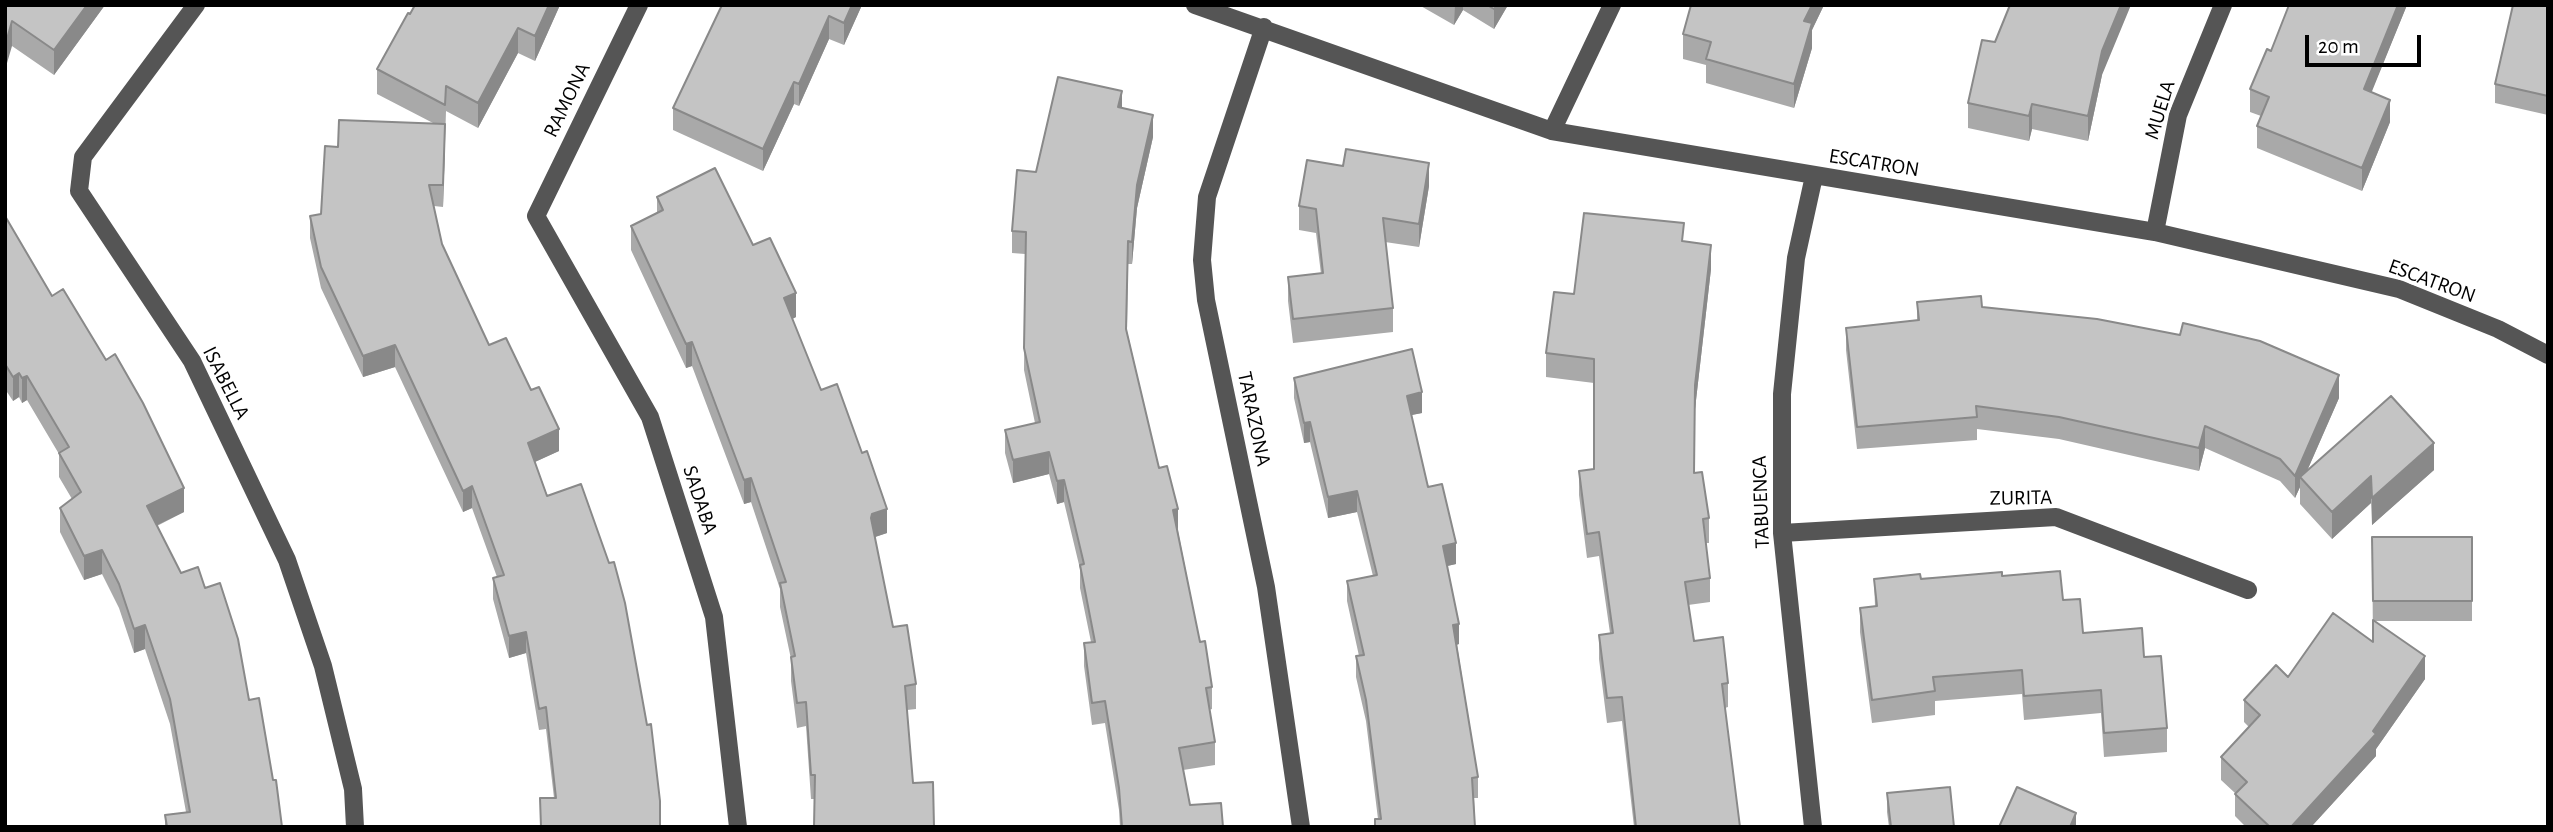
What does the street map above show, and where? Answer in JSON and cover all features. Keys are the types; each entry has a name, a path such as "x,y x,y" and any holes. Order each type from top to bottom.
{"street":[{"name":"ISABELLA","path":"196,5 83,156 79,191 192,361 287,560 323,666 353,789 355,827"},
{"name":"RAMONA","path":"536,216 639,5"},
{"name":"ESCATRON","path":"1195,5 1264,27 1552,131 2155,232 2399,289 2498,330 2548,355"},
{"path":"1552,131 1612,5"},
{"name":"MUELA","path":"2155,232 2178,115 2222,5"},
{"name":"TARAZONA","path":"1264,27 1207,197 1202,260 1206,300 1266,587 1301,827"},
{"name":"TABUENCA","path":"1814,176 1797,258 1782,394 1782,533 1814,827"},
{"name":"SADABA","path":"536,216 650,417 714,617 738,827"},
{"name":"ZURITA","path":"1782,533 2056,517 2248,590"}],"building":[{"path":"5,5 87,5 54,50 12,21 5,46"},
{"path":"415,5 549,5 535,36 518,28 478,103 446,86 445,105 377,69"},
{"path":"722,5 852,5 844,23 829,16 799,84 794,82 763,149 673,108"},
{"path":"1691,5 1812,5 1804,21 1812,23 1794,84 1706,59 1711,42 1683,34"},
{"path":"2010,5 2121,5 2102,51 2088,116 2032,104 2029,116 1968,103 1982,40 1995,42"},
{"path":"2289,5 2398,5 2364,89 2390,100 2362,168 2257,126 2269,97 2250,89 2267,49 2271,51"},
{"path":"2513,5 2548,5 2548,96 2495,84"},
{"path":"1058,77 1122,91 1118,107 1153,115 1137,185 1132,242 1128,241 1126,329 1159,468 1167,466 1178,509 1173,510 1200,642 1205,641 1212,687 1206,688 1215,742 1179,748 1190,805 1221,803 1223,827 1122,827 1119,788 1105,701 1092,703 1084,643 1095,642 1080,565 1084,564 1064,480 1057,481 1049,452 1013,460 1005,430 1040,422 1024,348 1026,232 1012,231 1017,170 1036,172"},
{"path":"339,120 445,124 443,185 429,185 442,244 489,345 506,338 531,390 539,387 559,429 528,443 547,496 581,484 609,563 614,562 625,603 647,725 651,724 660,801 660,827 541,827 540,798 556,798 546,707 539,709 526,632 509,636 493,578 504,575 472,486 463,491 395,345 363,356 321,267 310,216 321,214 325,146 338,147"},
{"path":"1346,149 1429,163 1419,224 1383,218 1393,308 1293,319 1288,277 1323,273 1316,209 1299,206 1307,160 1343,166"},
{"path":"715,168 753,245 770,238 796,293 784,298 821,390 837,384 862,453 867,451 887,509 872,514 871,518 893,627 907,625 916,684 905,686 913,783 933,782 934,827 814,827 815,775 811,775 806,702 797,703 791,657 795,656 780,583 786,582 751,478 744,480 692,342 686,344 631,226 663,210 657,197"},
{"path":"1584,213 1684,223 1682,241 1711,245 1695,385 1694,473 1702,472 1709,518 1703,519 1710,578 1685,582 1694,641 1723,637 1728,683 1722,684 1740,827 1636,827 1622,697 1607,698 1599,635 1613,633 1599,532 1587,534 1579,471 1594,469 1594,359 1546,353 1554,292 1574,294"},
{"path":"5,216 52,296 63,289 106,360 115,354 143,403 184,488 147,506 181,573 198,567 205,588 220,583 238,639 249,700 259,698 273,780 276,780 282,827 167,827 165,815 190,812 170,699 145,625 134,629 119,584 102,550 84,556 60,508 81,492 59,453 69,447 27,376 22,378 19,373 13,377 5,364"},
{"path":"1981,296 1982,307 2097,319 2180,335 2183,323 2260,341 2339,375 2295,476 2280,459 2205,426 2199,448 2059,417 1976,406 1977,417 1857,427 1846,328 1919,320 1917,302"},
{"path":"1412,349 1422,392 1407,396 1428,487 1442,484 1456,543 1443,546 1459,624 1453,625 1478,777 1472,778 1475,827 1375,827 1375,819 1381,819 1366,700 1356,656 1364,655 1347,581 1377,575 1357,491 1328,497 1310,422 1304,423 1294,378"},
{"path":"2391,396 2434,443 2372,498 2371,476 2332,512 2300,477"},
{"path":"2372,537 2472,537 2472,601 2373,601"},
{"path":"2060,571 2063,600 2080,599 2083,633 2142,628 2144,657 2161,656 2167,728 2104,733 2101,690 2024,696 2022,670 1933,677 1935,691 1872,700 1860,608 1877,606 1874,579 1920,574 1921,579 2002,572 2002,576"},
{"path":"2333,613 2373,642 2373,620 2425,656 2373,731 2376,734 2291,827 2270,827 2235,794 2247,782 2221,757 2260,715 2244,700 2276,665 2288,677"},
{"path":"1950,787 1954,827 1891,827 1887,793"},
{"path":"2017,787 2076,813 2070,827 1999,827"}]}
